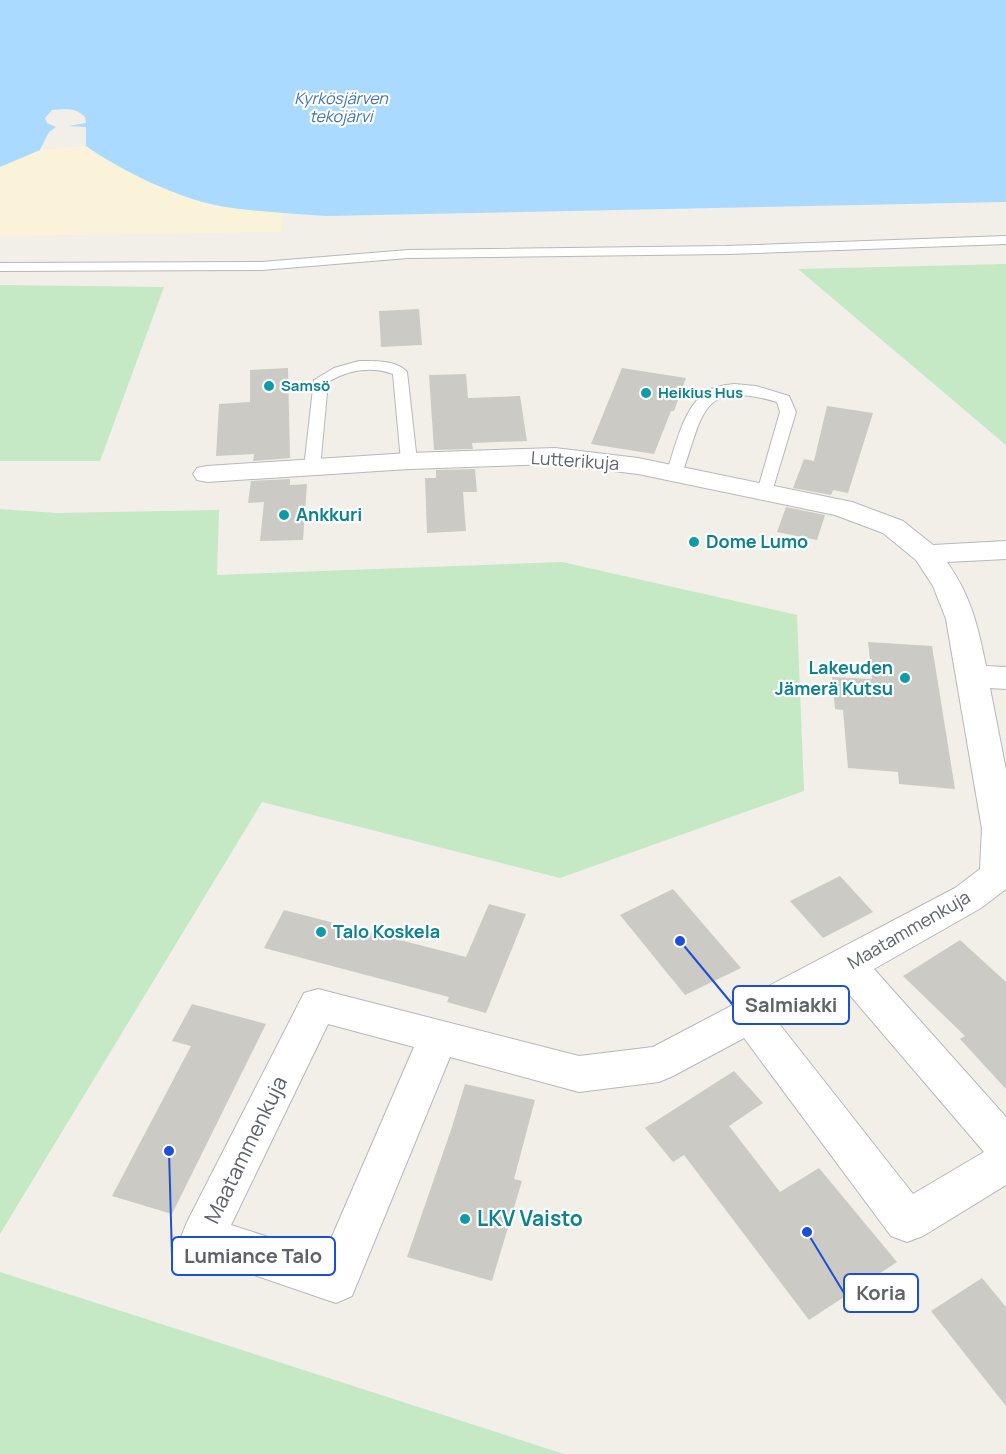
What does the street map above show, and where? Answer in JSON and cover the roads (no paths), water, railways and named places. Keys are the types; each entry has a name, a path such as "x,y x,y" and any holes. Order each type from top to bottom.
{"street":[{"name":"Lutterikuja","path":"207,474 409,461 555,456 638,466 842,508 893,527 926,554"},
{"path":"926,554 1006,550"},
{"name":"Maatammenkuja","path":"438,1037 336,1281 203,1238 318,1005 579,1074 659,1064 968,898 998,875 1000,829 989,677 948,585 926,554"},
{"path":"847,965 1006,1147"},
{"path":"751,1016 795,1077 907,1221 1006,1162"}],"lane":[{"path":"0,267 262,266 408,254 726,250 1006,240"},
{"path":"312,468 321,380 331,372 346,368 373,366 387,366 400,372 409,461"},
{"path":"674,474 699,407 708,396 722,389 742,388 764,392 784,399 788,412 765,492"}],"water":[{"name":"Kyrkösjärven tekojärvi","path":"0,0 1006,0 1006,202 326,216 260,211 203,202 168,190 133,174 86,146 86,127 68,126 86,123 85,117 74,110 66,109 52,110 45,118 47,123 56,127 49,132 40,150 0,167"}],"place":[{"name":"Samsö","path":"269,386"},
{"name":"Heikius Hus","path":"646,393"},
{"name":"Ankkuri","path":"284,515"},
{"name":"Dome Lumo","path":"694,542"},
{"name":"Lakeuden Jämerä Kutsu","path":"905,678"},
{"name":"Talo Koskela","path":"321,932"},
{"name":"Salmiakki","path":"680,941"},
{"name":"Lumiance Talo","path":"169,1151"},
{"name":"LKV Vaisto","path":"465,1219"},
{"name":"Koria","path":"807,1232"}]}
